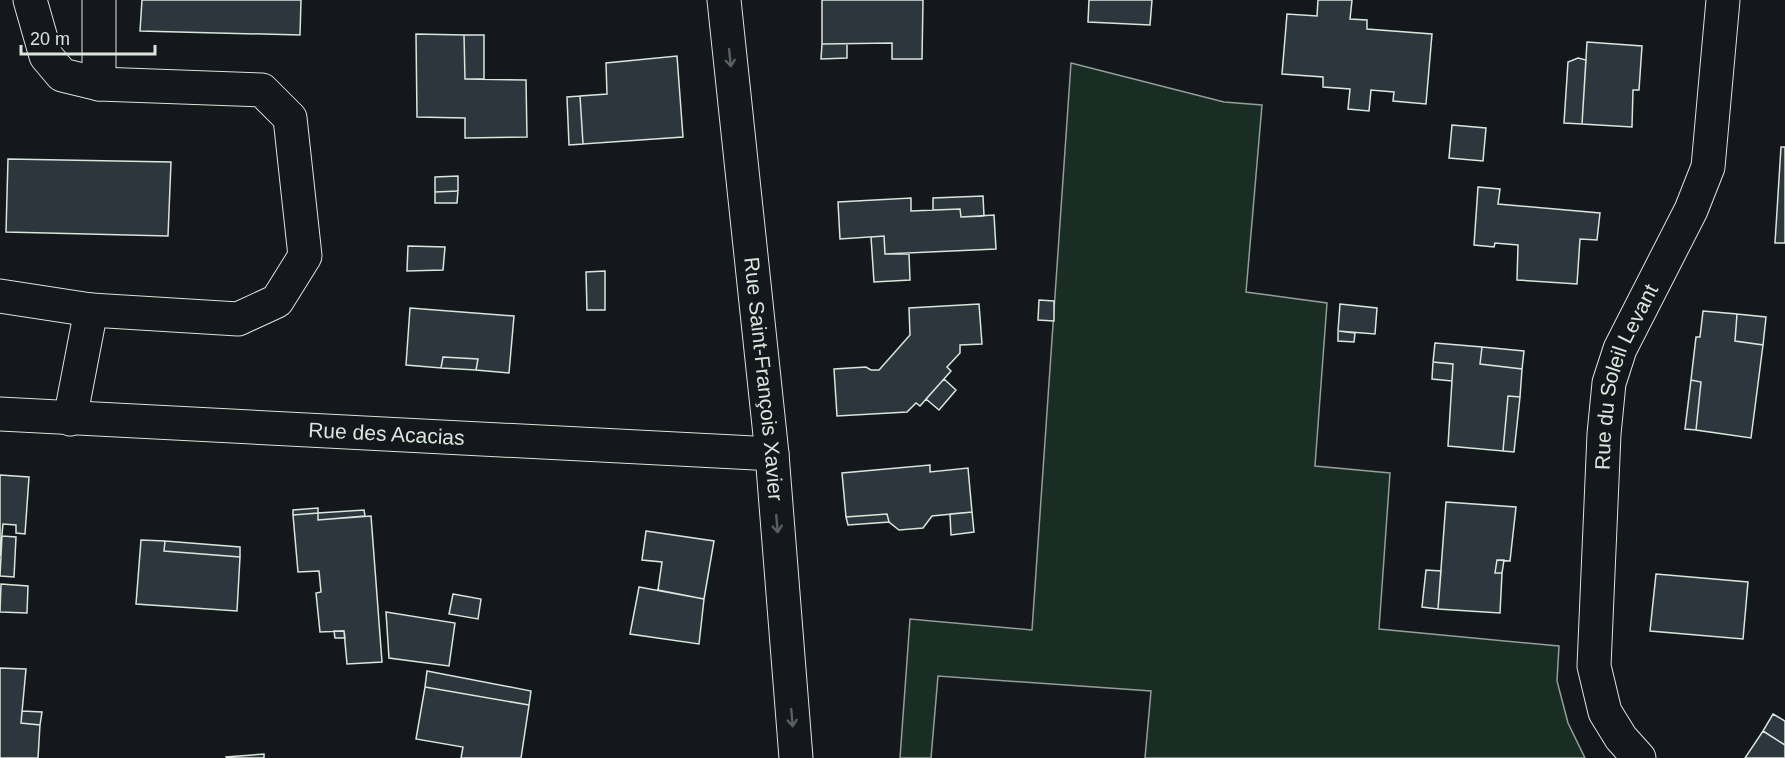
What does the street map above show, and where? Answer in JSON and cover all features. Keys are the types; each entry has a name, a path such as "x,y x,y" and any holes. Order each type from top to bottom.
{"street":[{"path":"0,296 91,310 238,319 277,301 305,256 290,118 262,90 99,84 62,75 46,56 30,0"},
{"path":"99,0 99,84"},
{"name":"Rue Saint-François Xavier","path":"724,0 772,454 796,758"},
{"name":"Rue du Soleil Levant","path":"1639,758 1621,738 1605,712 1594,666 1604,434 1609,383 1620,350 1691,210 1708,167 1723,0"},
{"path":"70,418 91,310"},
{"name":"Rue des Acacias","path":"0,414 772,454"}],"green space":[{"path":"1071,63 1224,102 1262,105 1246,292 1327,303 1315,466 1390,473 1379,629 1559,646 1557,681 1568,723 1585,758 1145,758 1151,691 938,676 931,758 900,758 910,619 1032,630"}],"building":[{"path":"142,0 301,0 300,35 140,31"},
{"path":"822,0 923,0 922,59 892,59 892,43 822,44"},
{"path":"1089,0 1152,0 1150,25 1088,22"},
{"path":"1318,0 1352,0 1350,19 1367,20 1367,29 1432,34 1426,104 1393,101 1394,92 1371,90 1369,111 1348,109 1350,89 1323,87 1323,77 1282,74 1287,14 1317,16"},
{"path":"416,34 464,35 465,79 526,80 527,137 465,138 465,118 417,117"},
{"path":"464,35 484,35 484,79 465,79"},
{"path":"1587,42 1642,46 1639,90 1633,90 1632,127 1582,124"},
{"path":"822,44 847,44 847,58 821,59"},
{"path":"677,56 683,137 583,144 580,96 607,94 606,63"},
{"path":"1578,58 1586,60 1582,124 1564,123 1568,62"},
{"path":"580,96 583,144 569,145 567,97"},
{"path":"1452,125 1486,128 1483,161 1449,158"},
{"path":"1781,147 1785,147 1785,243 1775,243"},
{"path":"8,159 171,162 168,236 6,232"},
{"path":"458,176 458,191 435,192 435,177"},
{"path":"1478,187 1500,189 1498,204 1600,213 1597,240 1580,239 1577,284 1517,280 1518,245 1495,243 1494,247 1474,245"},
{"path":"458,191 457,203 435,203 435,192"},
{"path":"983,196 984,216 961,217 960,209 933,210 933,198"},
{"path":"911,198 911,211 960,209 961,217 994,215 996,249 885,254 884,236 840,239 838,202"},
{"path":"884,236 885,254 909,254 910,280 874,282 871,237"},
{"path":"408,246 445,247 443,270 407,271"},
{"path":"605,271 605,310 587,310 586,272"},
{"path":"1039,300 1054,301 1054,321 1038,320"},
{"path":"979,304 982,344 960,345 960,353 947,367 951,371 920,406 916,403 907,412 837,416 834,369 866,367 879,370 910,335 909,308"},
{"path":"1340,304 1377,308 1375,334 1338,331"},
{"path":"410,308 514,316 509,373 476,370 478,359 443,357 441,368 406,365"},
{"path":"1703,311 1737,314 1735,341 1763,345 1751,438 1696,430 1701,382 1691,380 1696,337 1700,337"},
{"path":"1737,314 1766,317 1763,345 1735,341"},
{"path":"1338,331 1355,333 1354,342 1338,341"},
{"path":"1435,343 1482,347 1480,364 1522,369 1520,397 1508,396 1503,451 1448,446 1453,364 1433,362"},
{"path":"1482,347 1524,351 1522,369 1480,364"},
{"path":"443,357 478,359 476,370 441,368"},
{"path":"1433,362 1453,364 1452,381 1432,379"},
{"path":"944,379 956,390 939,410 926,399"},
{"path":"1691,380 1701,382 1696,430 1685,429"},
{"path":"1508,396 1520,397 1514,452 1503,451"},
{"path":"930,465 930,472 968,468 972,512 932,516 923,528 899,530 889,522 887,514 846,517 842,473"},
{"path":"0,475 29,477 25,534 16,533 16,525 3,524 0,556"},
{"path":"1446,502 1516,507 1510,561 1497,560 1495,573 1502,573 1500,613 1438,609"},
{"path":"318,508 318,513 293,515 293,510"},
{"path":"364,510 365,516 318,520 318,513"},
{"path":"972,512 974,532 951,535 950,514"},
{"path":"318,513 318,520 371,516 382,662 347,664 344,631 320,632 316,593 321,592 319,571 298,572 293,515"},
{"path":"887,514 889,522 848,525 846,517"},
{"path":"646,531 714,541 704,599 658,590 662,562 642,560"},
{"path":"2,536 16,537 14,577 0,576"},
{"path":"141,540 165,541 164,551 240,557 237,611 136,604"},
{"path":"165,541 240,547 240,557 164,551"},
{"path":"1497,560 1504,560 1502,573 1495,573"},
{"path":"1426,570 1441,571 1438,609 1422,607"},
{"path":"1656,574 1748,582 1743,639 1650,631"},
{"path":"1,584 28,586 27,613 0,612"},
{"path":"639,587 704,599 699,644 630,634"},
{"path":"453,594 481,599 478,619 449,614"},
{"path":"386,612 455,623 449,666 389,658"},
{"path":"334,631 344,631 345,638 335,638"},
{"path":"0,668 26,669 21,723 40,725 38,758 0,758"},
{"path":"427,671 531,691 529,705 425,687"},
{"path":"425,687 529,705 521,758 461,758 463,747 416,739"},
{"path":"22,711 42,712 40,725 21,723"},
{"path":"1773,714 1785,721 1785,745 1763,731"},
{"path":"1763,731 1785,745 1785,758 1745,758"},
{"path":"264,754 264,758 226,758 226,757"}]}
